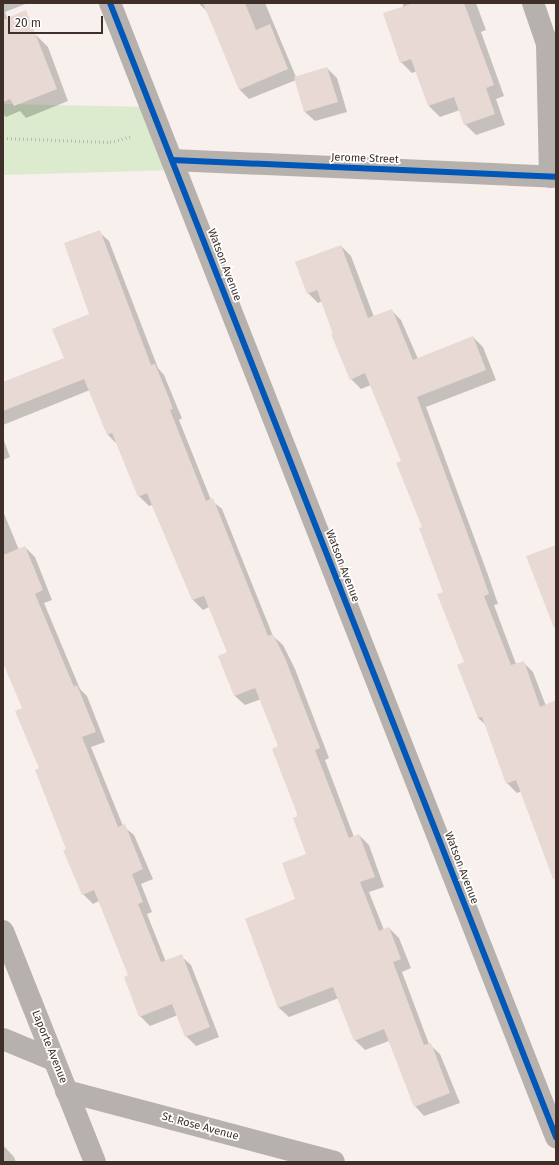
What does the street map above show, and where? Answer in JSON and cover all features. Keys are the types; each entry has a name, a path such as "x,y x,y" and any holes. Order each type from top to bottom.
{"street":[{"name":"Watson Avenue","path":"110,3 556,1137"},
{"path":"533,3 547,44 553,177"},
{"name":"Jerome Street","path":"172,160 553,177"},
{"name":"Laporte Avenue","path":"3,931 95,1162"},
{"path":"3,1039 54,1060"},
{"name":"St. Rose Avenue","path":"66,1091 334,1162"}],"path":[{"path":"3,138 110,142 132,136"}],"green space":[{"path":"3,104 151,107 176,170 3,175"}],"building":[{"path":"203,3 245,3 256,30 270,24 288,69 239,90"},
{"path":"414,3 464,3 494,85 486,88 495,114 464,125 454,97 428,106 411,59 400,63 383,13"},
{"path":"26,10 57,89 14,106 10,99 3,102 3,20"},
{"path":"327,67 338,102 304,112 294,77"},
{"path":"100,230 151,365 155,364 169,398 173,409 170,410 206,501 213,498 268,636 273,634 285,658 320,748 315,750 349,838 359,834 375,877 360,882 379,931 389,927 401,959 393,962 424,1045 431,1043 450,1093 414,1107 384,1029 354,1041 333,987 278,1008 245,919 295,899 282,863 306,854 293,818 298,816 272,749 278,746 255,688 234,696 218,656 227,652 204,596 192,600 147,493 138,497 112,433 107,435 84,379 3,411 3,382 64,358 52,329 89,314 64,243"},
{"path":"341,245 368,318 392,309 413,360 473,336 486,370 417,397 479,565 489,594 484,596 511,665 524,661 540,707 556,700 556,879 553,879 516,780 506,784 482,717 478,718 457,665 464,662 437,594 443,592 419,528 422,527 396,463 401,461 365,373 350,380 331,334 333,334 317,290 307,294 295,262"},
{"path":"556,545 556,628 554,628 526,556"},
{"path":"25,546 43,590 35,594 74,687 77,685 96,732 82,737 118,827 125,824 143,869 132,874 143,902 138,904 161,962 182,954 210,1027 185,1037 172,1004 139,1017 124,977 128,975 94,890 82,895 63,850 66,849 35,770 39,768 15,711 22,708 3,663 3,555"}],"cycle path":[{"path":"110,3 556,1137"},
{"path":"172,160 556,177"}]}
